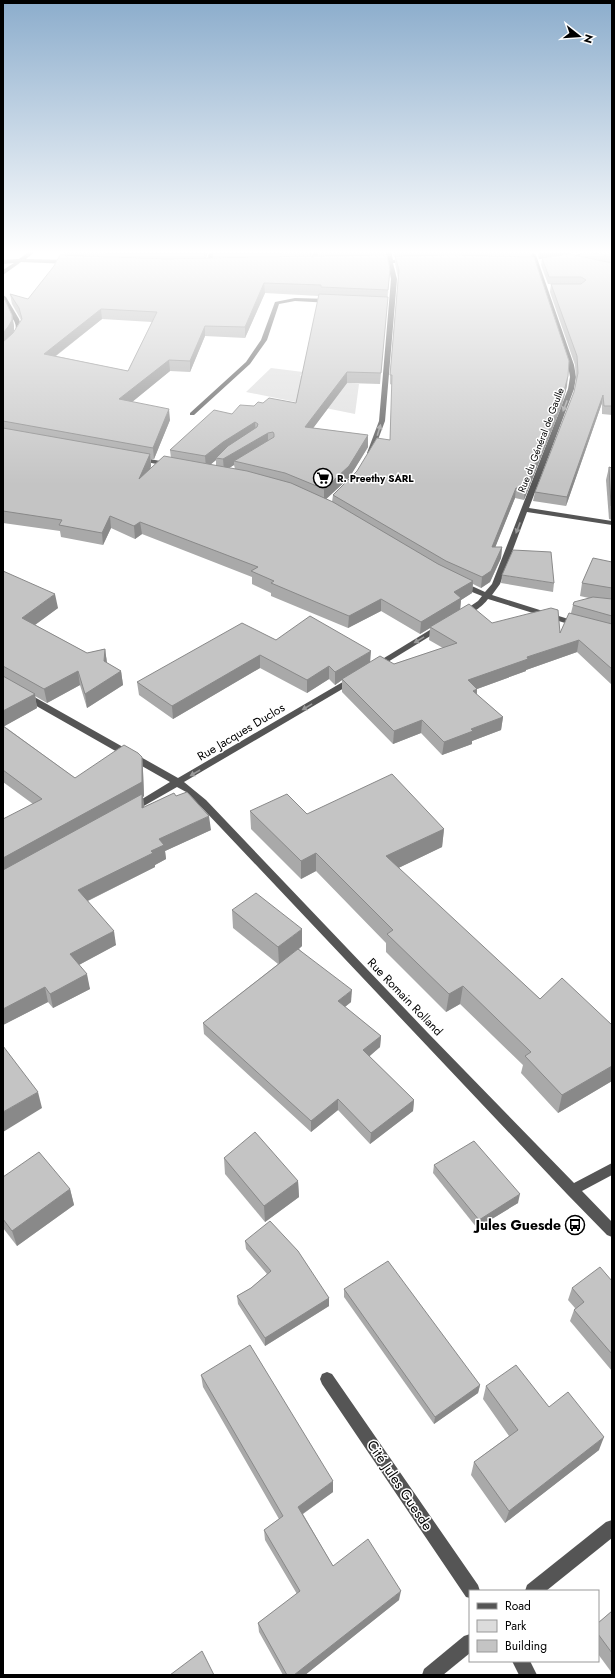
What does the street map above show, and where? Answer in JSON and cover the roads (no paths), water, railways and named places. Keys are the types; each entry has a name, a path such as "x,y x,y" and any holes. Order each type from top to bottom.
{"street":[{"path":"3,351 17,335 19,328"},
{"path":"192,414 240,372 248,363 264,340 268,328"},
{"path":"366,461 382,421 391,328"},
{"name":"Rue du Général de Gaulle","path":"487,597 496,584 567,401 573,377 571,365 560,328"},
{"path":"132,458 177,466"},
{"path":"525,510 612,523"},
{"path":"451,580 487,597 586,627"},
{"name":"Rue Jacques Duclos","path":"122,814 178,783 454,620 487,597"},
{"name":"Rue Romain Rolland","path":"3,683 178,783 203,802 612,1231"},
{"path":"572,1190 612,1169"},
{"name":"Cité Jules Guesde","path":"327,1378 471,1590"},
{"path":"534,1590 612,1528"},
{"path":"430,1675 469,1643"},
{"path":"521,1662 529,1675"}],"place":[{"name":"R. Preethy SARL","path":"323,478"},
{"name":"Jules Guesde","path":"575,1225"}]}
